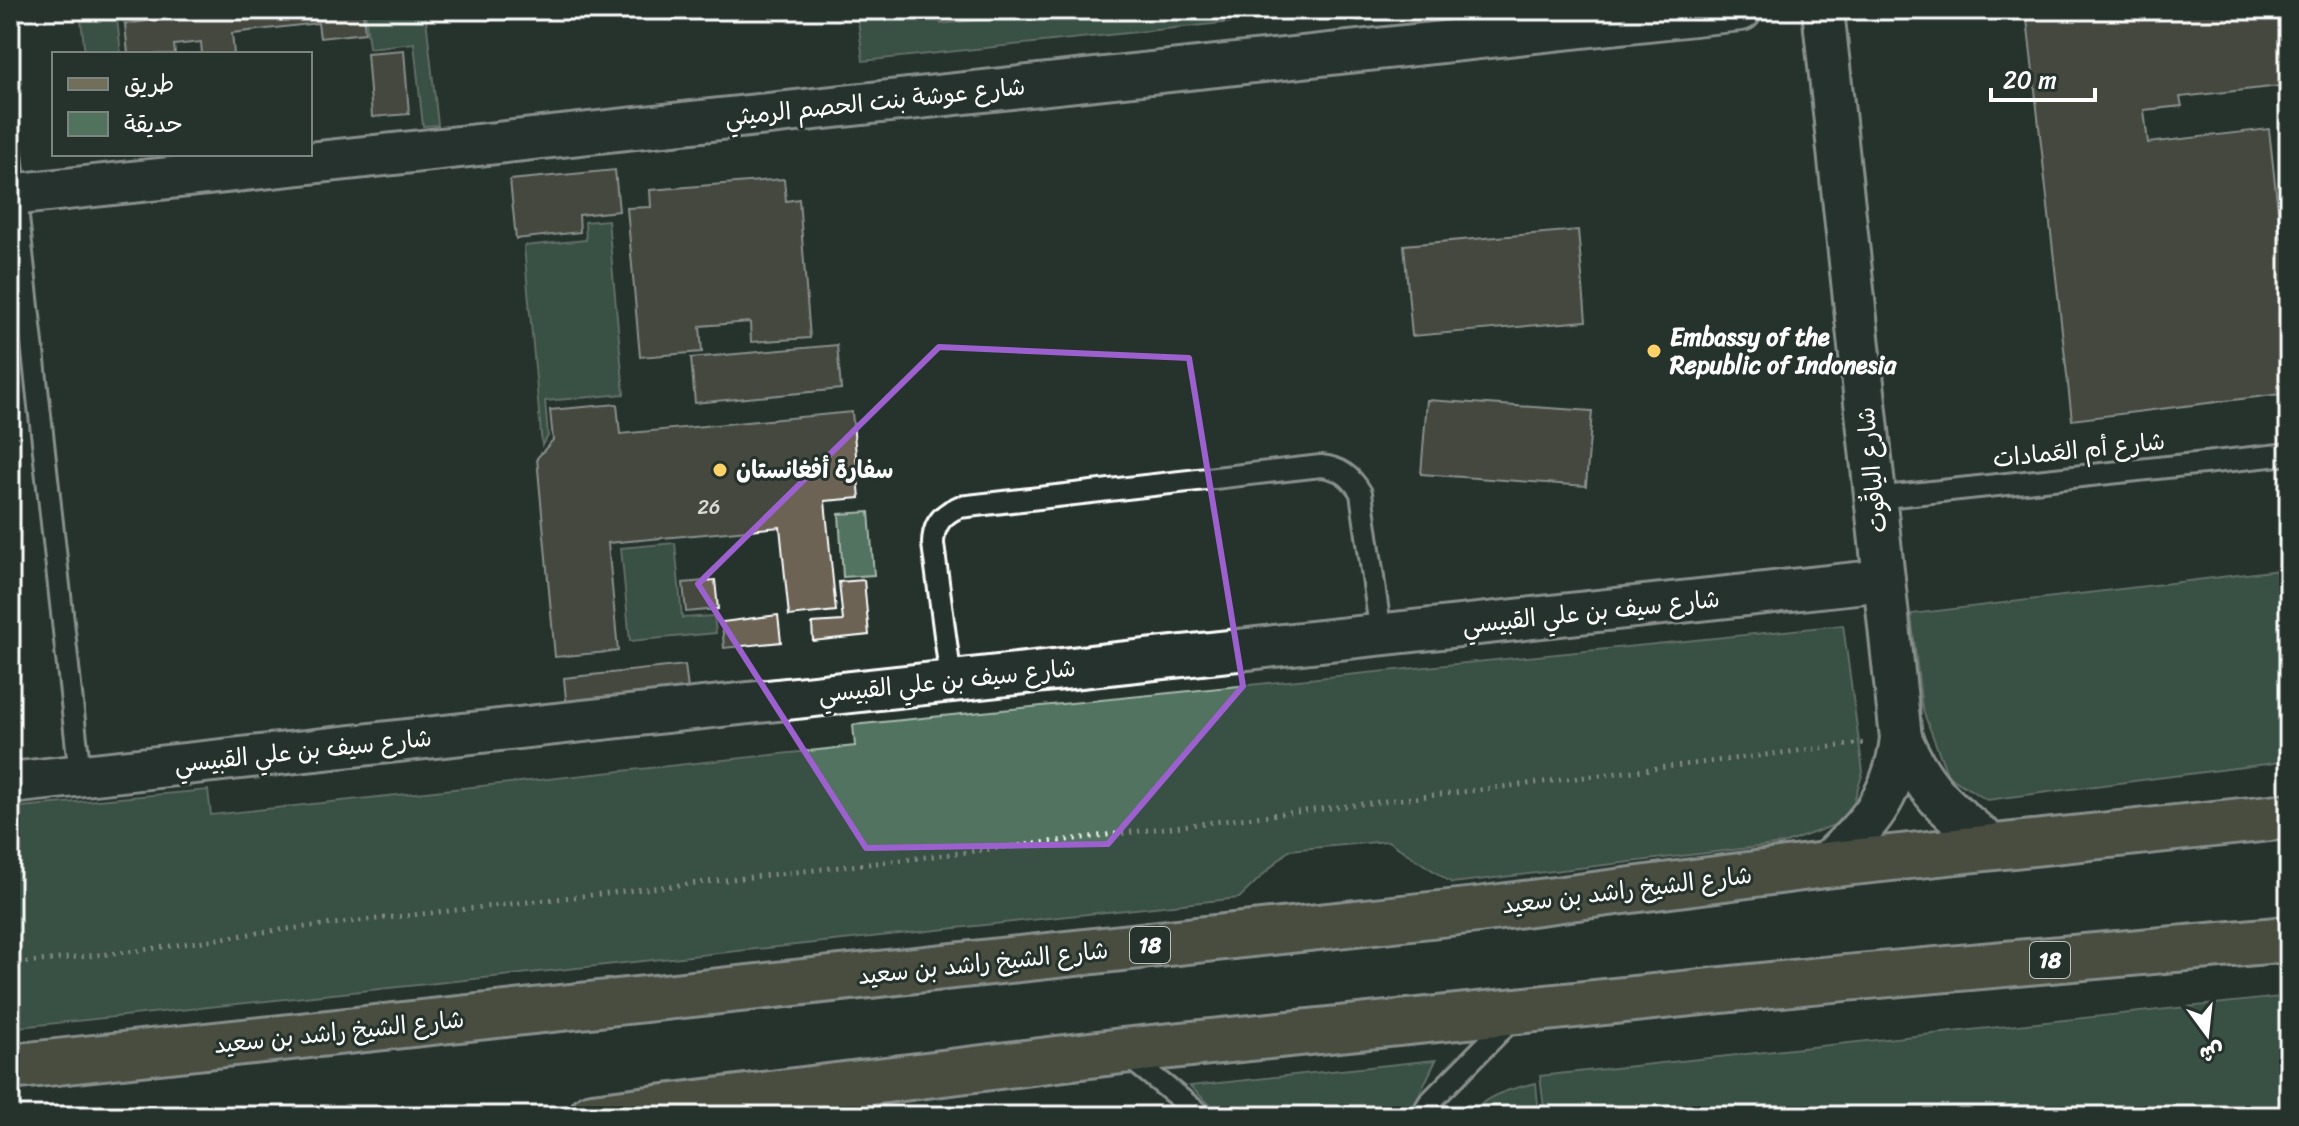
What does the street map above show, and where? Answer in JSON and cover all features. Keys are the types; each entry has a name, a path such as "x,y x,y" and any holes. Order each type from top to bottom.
{"main road":[{"name":"شارع الشيخ راشد بن سعيد","path":"10,1067 1461,912 1825,865 2289,816"},
{"name":"18","path":"592,1116 1122,1051 1521,1009 2289,939"}],"street":[{"name":"شارع عوشة بنت الحصم الرميثي","path":"13,194 1741,10"},
{"name":"شارع الياقُوت","path":"1823,10 1884,580 1885,740 1898,762 1891,786 1879,808 1865,827 1825,865"},
{"name":"شارع سيف بن علي القبيسي","path":"10,783 1884,580"},
{"name":"شارع الياقُوت","path":"1885,740 1911,761 1940,802 1995,848"}],"lane":[{"path":"10,145 13,194 80,775"},
{"name":"شارع أم العَمادات","path":"1875,498 2289,454"},
{"path":"951,681 933,544 937,524 950,511 959,507 1321,466 1333,467 1346,474 1361,493 1381,634"},
{"path":"1421,1116 1429,1103 1521,1009"},
{"path":"1122,1051 1202,1116"}],"path":[{"path":"10,964 885,862 1885,740"}],"highlighted area":[{"path":"939,347 1189,358 1243,686 1108,844 866,848 698,584"}],"green space":[{"path":"80,10 116,10 121,52 85,52"},
{"path":"365,10 425,10 438,125 423,126 414,43 369,48"},
{"path":"857,10 939,10 941,24 1069,10 1297,10 1297,15 863,61"},
{"path":"608,220 624,394 545,401 548,436 542,445 524,246 586,240 585,222"},
{"path":"869,512 874,575 843,577 839,514"},
{"path":"675,543 682,618 714,616 716,633 630,641 621,548"},
{"path":"2289,569 2289,761 1987,800 1948,776 1922,708 1911,614"},
{"path":"1843,625 1863,772 1848,820 1783,844 1452,883 1388,841 1289,850 1239,898 10,1028 10,808 208,790 211,815 855,746 853,725"},
{"path":"2289,996 2289,1116 1545,1116 1540,1076"},
{"path":"1436,1060 1409,1116 1222,1116 1190,1086"},
{"path":"1536,1083 1539,1116 1467,1116 1498,1094"}],"water":[{"path":"122,10 160,10 161,18 124,23"}],"building":[{"path":"176,10 363,10 365,33 320,38 318,23 232,33 234,52 202,52 201,42 174,45 175,52 128,52 125,24 177,17"},
{"path":"950,10 1000,10 951,15"},
{"path":"2026,10 2289,10 2289,85 2180,97 2182,106 2144,110 2148,143 2269,129 2281,238 2289,237 2289,393 2072,420"},
{"path":"404,50 409,114 372,117 367,53"},
{"path":"615,170 619,211 579,215 580,232 516,239 510,180"},
{"path":"784,179 786,201 799,199 810,338 751,342 750,322 700,326 702,352 640,357 627,208 651,207 650,190"},
{"path":"1578,230 1586,321 1412,336 1404,245"},
{"path":"837,345 841,389 695,403 691,358"},
{"path":"1427,400 1592,411 1586,486 1421,474"},
{"path":"617,404 620,434 852,412 860,498 825,501 836,611 789,616 780,527 608,543 618,651 555,657 537,458 553,440 550,410"},
{"path":"715,580 718,609 686,612 683,583"},
{"path":"864,580 869,635 813,641 812,623 843,621 839,582"},
{"path":"778,615 781,642 724,648 722,622"},
{"path":"685,665 689,697 567,710 564,678"}],"place":[{"name":"Embassy of the Republic of Indonesia","path":"1654,351"},
{"name":"سفارة أفغانستان","path":"720,470"}]}
